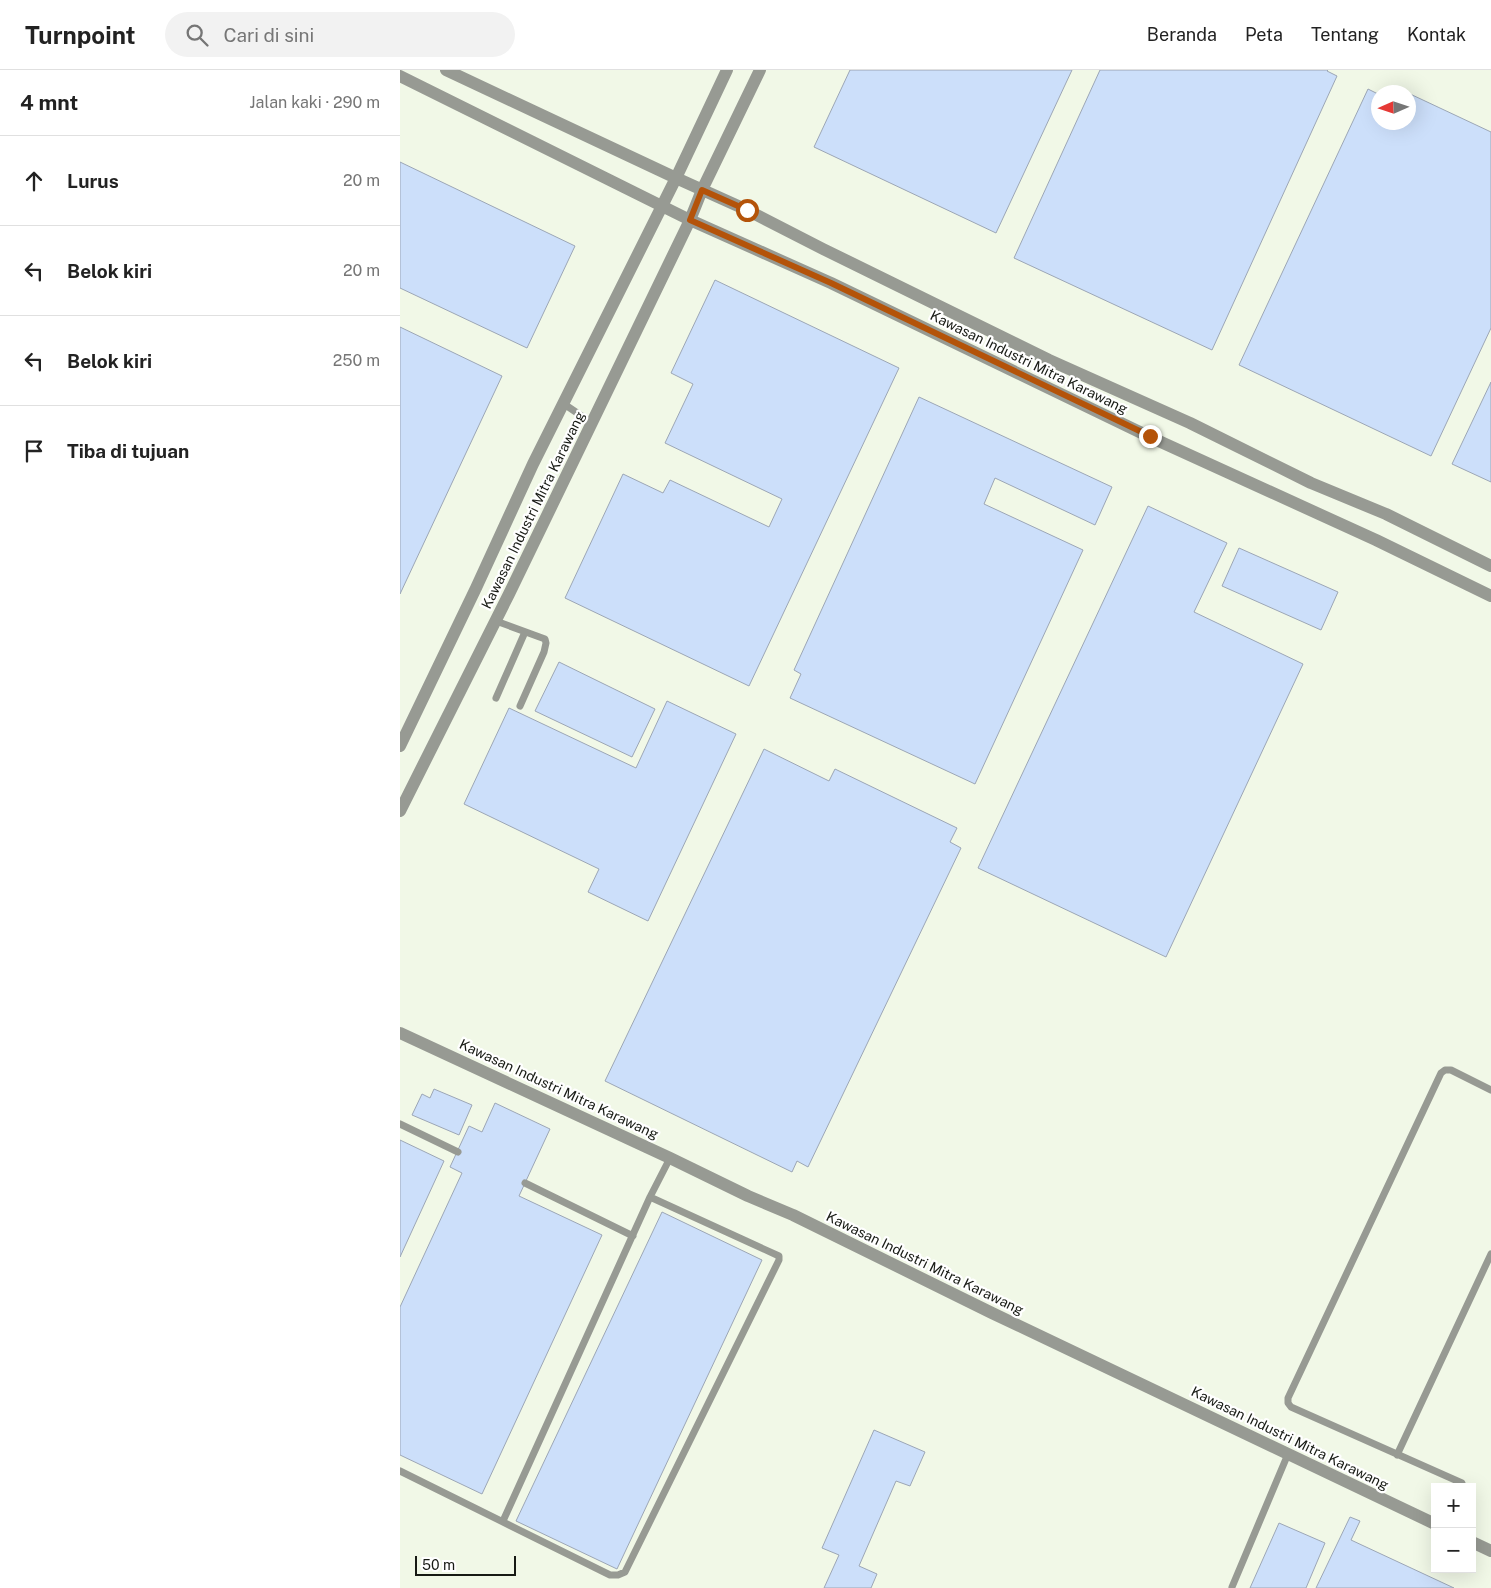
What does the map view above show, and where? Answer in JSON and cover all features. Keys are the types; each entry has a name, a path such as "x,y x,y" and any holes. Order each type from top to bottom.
{"street":[{"name":"Kawasan Industri Mitra Karawang","path":"446,70 747,210 824,250 1050,360 1190,422 1311,483 1386,514 1491,566"},
{"name":"Kawasan Industri Mitra Karawang","path":"400,746 533,464 676,178 727,70"},
{"name":"Kawasan Industri Mitra Karawang","path":"400,811 496,621 690,220 702,190 760,70"},
{"name":"Kawasan Industri Mitra Karawang","path":"400,76 690,220 831,283 1132,428 1342,524 1491,596"},
{"name":"Kawasan Industri Mitra Karawang","path":"400,1033 670,1158 1431,1522"},
{"path":"1476,1544 1491,1551"}],"lane":[{"path":"564,404 592,423"},
{"path":"496,621 545,639 544,652 520,706"},
{"path":"496,698 525,632"},
{"path":"1462,1483 1292,1407 1288,1403 1288,1398 1441,1073 1445,1070 1451,1070 1491,1090"},
{"path":"400,1124 458,1152"},
{"path":"503,1521 650,1197 670,1158"},
{"path":"525,1183 633,1236"},
{"path":"400,1471 610,1575 618,1575 625,1572 780,1260 779,1256 650,1197"},
{"path":"1397,1454 1491,1254"},
{"path":"1232,1587 1288,1454"}],"building":[{"path":"850,70 1072,70 996,233 814,147"},
{"path":"1100,70 1328,70 1337,76 1212,350 1014,258"},
{"path":"1368,89 1371,90 1371,130 1416,130 1416,97 1491,132 1491,328 1431,456 1239,365"},
{"path":"400,162 575,246 527,348 400,288"},
{"path":"715,280 899,368 749,686 565,598 623,474 663,493 670,480 769,527 782,499 665,443 693,384 671,373"},
{"path":"400,327 502,376 400,594"},
{"path":"1491,382 1491,482 1452,464"},
{"path":"919,397 1112,487 1095,525 995,478 984,504 1083,550 975,784 790,698 801,674 794,670"},
{"path":"1148,506 1227,543 1194,612 1303,664 1166,957 978,868"},
{"path":"1239,548 1338,592 1321,630 1222,586"},
{"path":"559,662 655,709 632,757 535,711"},
{"path":"667,701 736,734 648,921 588,892 599,869 464,804 509,708 636,768"},
{"path":"764,749 829,781 835,769 957,828 950,842 961,848 808,1167 797,1161 792,1172 605,1081"},
{"path":"434,1089 472,1105 459,1135 412,1115 422,1094 430,1098"},
{"path":"495,1103 550,1129 519,1196 602,1235 482,1494 400,1455 400,1307 462,1173 450,1167 469,1126 482,1132"},
{"path":"400,1140 444,1161 400,1257"},
{"path":"662,1212 762,1260 617,1569 516,1521"},
{"path":"874,1430 925,1452 910,1486 896,1481 859,1566 877,1574 871,1588 824,1588 839,1555 822,1548"},
{"path":"1350,1517 1360,1521 1351,1540 1454,1588 1316,1588"},
{"path":"1279,1523 1325,1543 1306,1588 1250,1588"}],"route":[{"path":"747,210 702,190 690,220 831,283 1150,436"}]}
